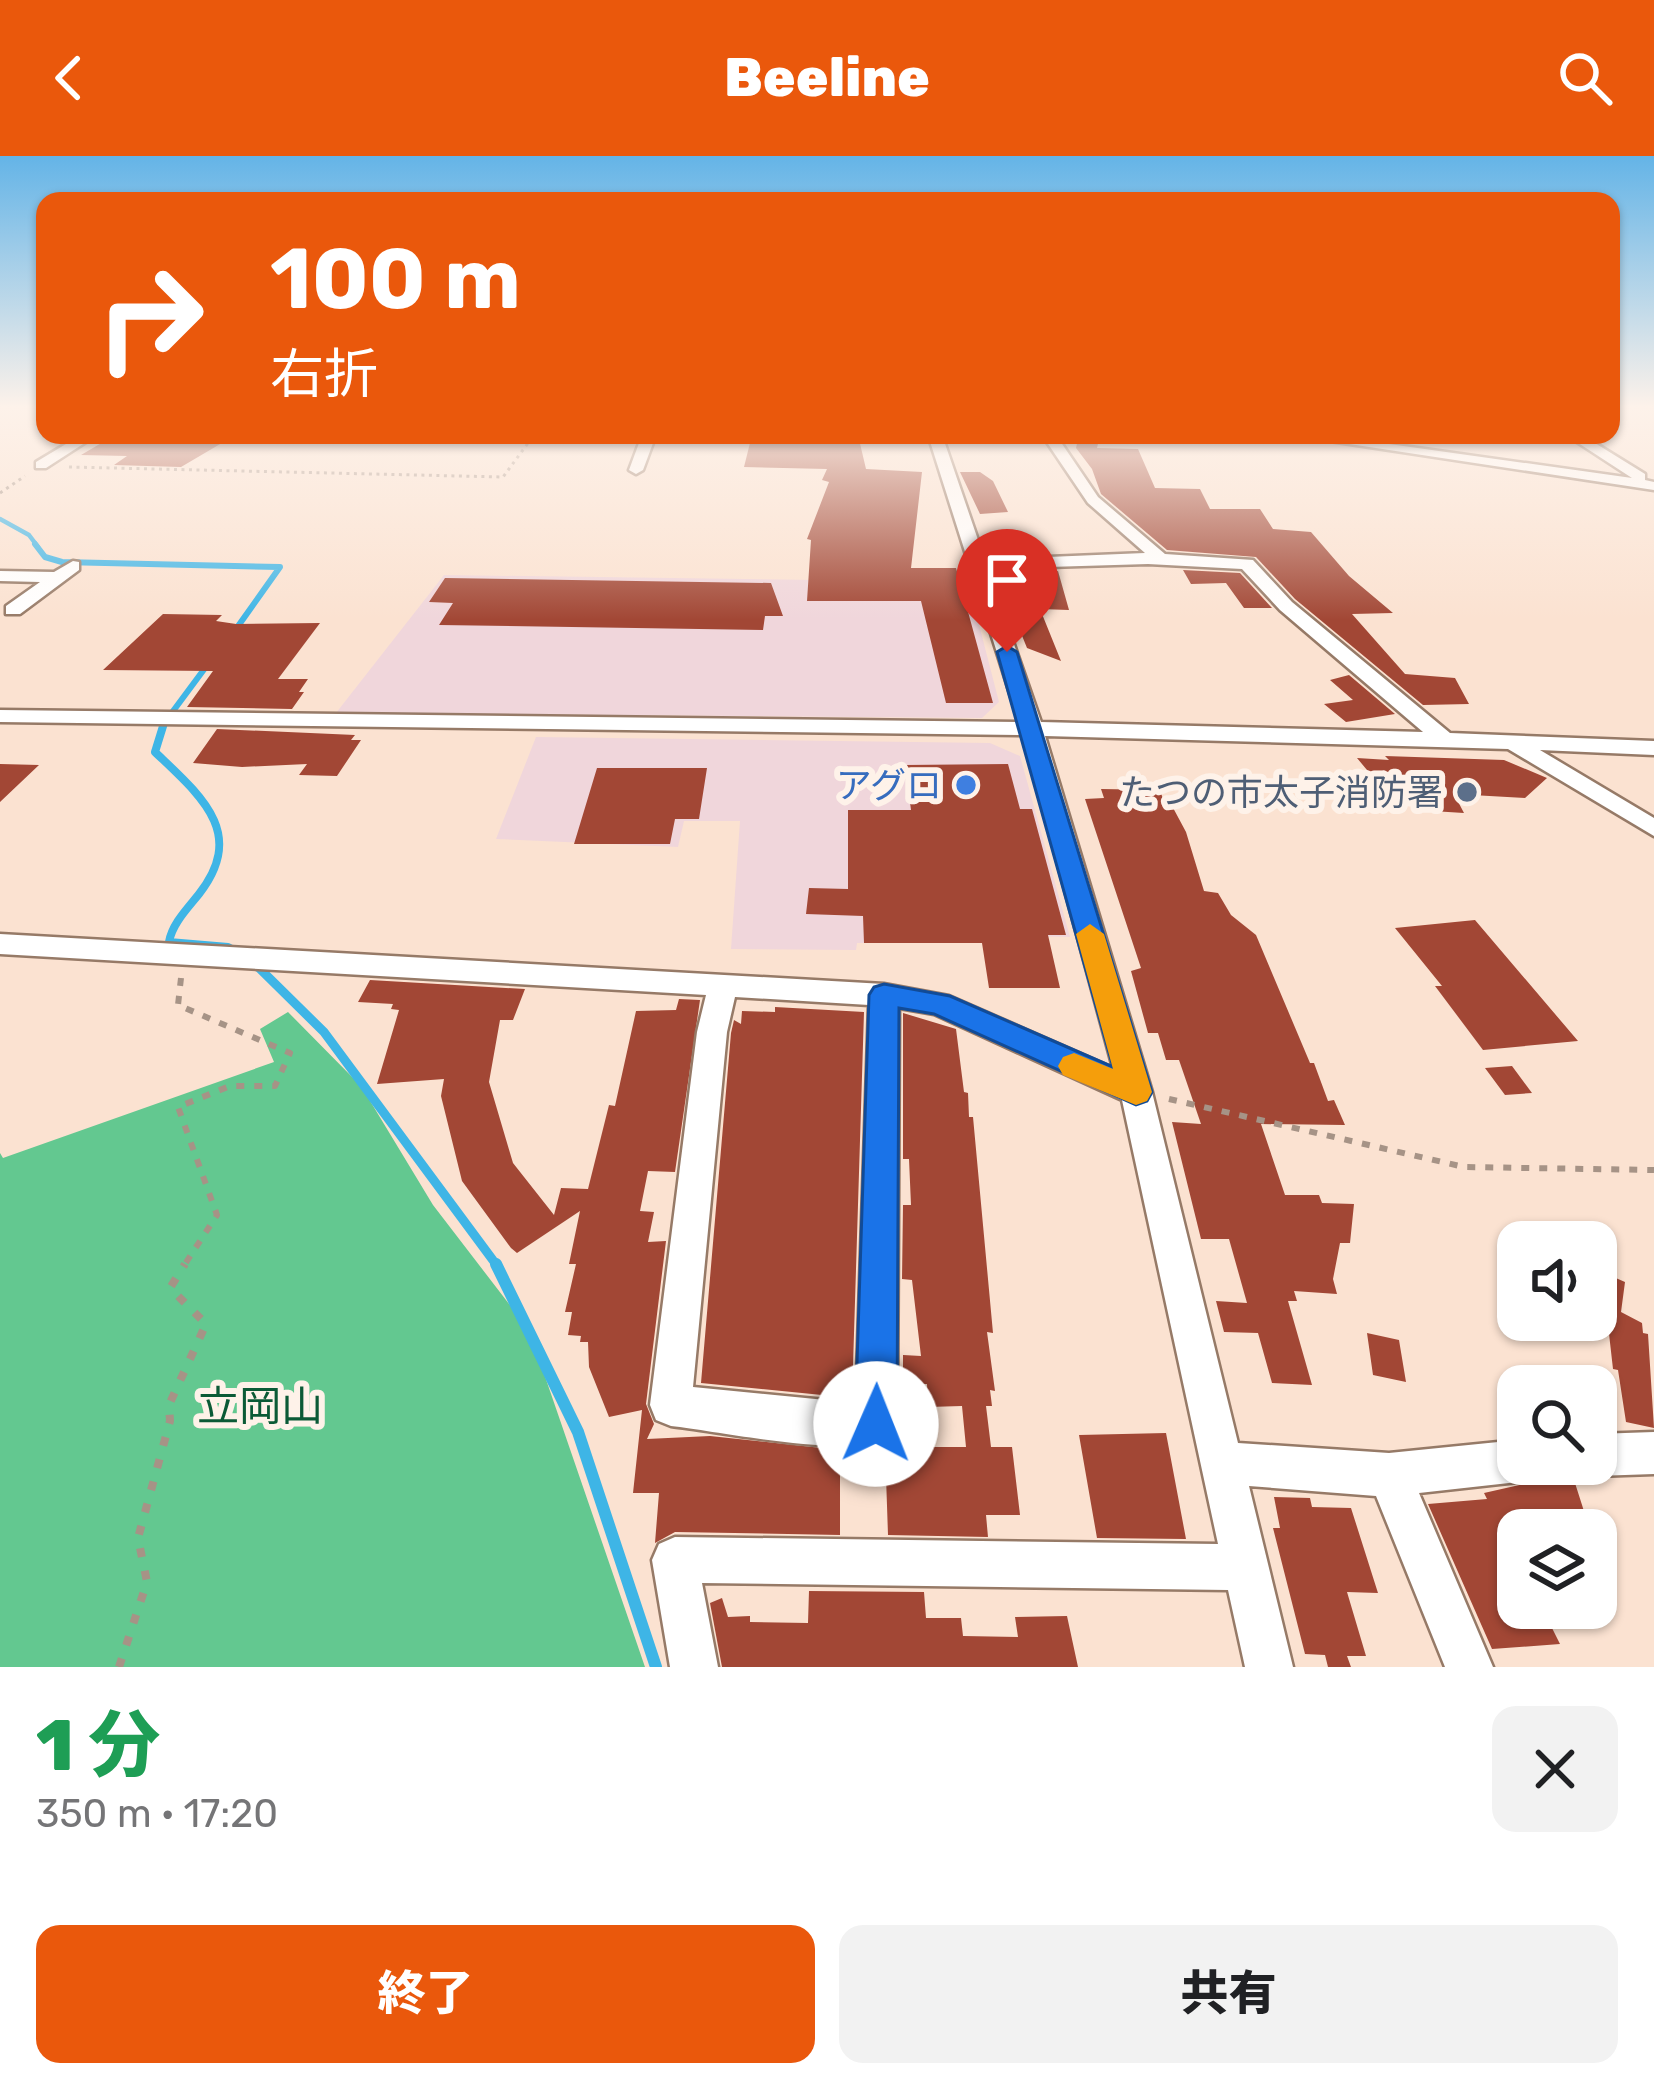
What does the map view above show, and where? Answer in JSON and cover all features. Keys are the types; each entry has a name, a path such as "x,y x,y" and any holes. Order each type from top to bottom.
{"street":[{"path":"950,479 1032,729 1136,1092 1269,1667"},
{"path":"1078,479 1093,500 1159,557"},
{"path":"1608,479 1654,485"},
{"path":"983,575 1017,566 1159,557 1247,564 1286,606 1442,737"},
{"path":"0,576 65,572 14,610"},
{"path":"0,716 1032,729 1442,737 1654,748"},
{"path":"1508,741 1654,828"},
{"path":"0,944 884,995 939,1004 1136,1092"},
{"path":"723,986 712,1032 671,1405 823,1423 876,1424 884,995"},
{"path":"1617,1454 1654,1453"},
{"path":"1220,1463 1389,1475 1497,1463"},
{"path":"1389,1475 1469,1667"},
{"path":"694,1667 675,1560 1246,1568"}],"path":[{"path":"119,1667 147,1582 138,1538 170,1421 169,1405 206,1324 170,1288 217,1215 178,1107 230,1086 275,1086 290,1053 178,1005 183,954"},
{"path":"1136,1092 1464,1167 1654,1170"}],"shaded area":[{"path":"444,575 968,582 999,702 982,718 336,713"},
{"path":"536,737 990,743 1020,756 1070,937 981,935 981,943 857,943 856,950 731,949 740,821 684,821 678,847 496,839"}],"green space":[{"name":"立岡山","path":"288,1012 361,1086 433,1205 529,1330 645,1667 0,1667 0,1153 3,1158 274,1062 260,1029"}],"building":[{"path":"921,479 911,568 956,568 993,703 946,703 921,601 807,601 811,540 807,539 829,482 822,480"},
{"path":"963,479 993,481 1008,512 980,514"},
{"path":"1095,479 1151,479 1155,488 1200,489 1210,509 1260,509 1273,529 1311,532 1349,576 1393,613 1352,614 1405,674 1455,678 1469,704 1423,705 1295,599 1256,557 1167,550 1101,494"},
{"path":"1183,570 1240,573 1272,608 1244,608 1226,583 1191,584"},
{"path":"1058,571 1069,610 1040,609 1061,661 1027,648 1000,581"},
{"path":"445,578 771,583 783,616 765,616 763,630 439,625 453,603 429,602"},
{"path":"163,614 222,615 216,621 236,624 320,623 278,679 308,679 299,692 304,692 292,709 187,707 213,671 103,670"},
{"path":"1349,675 1395,714 1346,722 1324,704 1353,700 1330,680"},
{"path":"217,729 355,735 351,740 361,740 337,776 299,775 307,764 193,763"},
{"path":"1385,756 1504,760 1547,778 1525,798 1454,794 1464,813 1432,811 1425,800 1387,794 1357,758 1389,760"},
{"path":"0,764 39,765 0,802"},
{"path":"1008,764 1020,809 1032,809 1066,935 1048,935 1060,988 989,988 982,943 864,943 863,916 806,914 809,888 848,889 848,810 911,810 905,765"},
{"path":"597,768 707,768 699,819 675,819 670,844 574,844"},
{"path":"1101,789 1160,790 1164,802 1171,804 1186,832 1204,891 1218,893 1231,915 1256,935 1310,1063 1345,1125 1261,1124 1285,1195 1319,1195 1322,1203 1354,1204 1350,1243 1340,1243 1333,1279 1337,1294 1294,1291 1297,1301 1288,1301 1312,1385 1272,1383 1258,1333 1224,1332 1216,1301 1247,1303 1229,1239 1201,1239 1172,1122 1201,1124 1179,1060 1166,1060 1158,1033 1148,1033 1131,971 1141,968 1085,799 1104,798"},
{"path":"1475,920 1578,1041 1483,1050 1435,986 1442,986 1395,928"},
{"path":"370,980 525,989 513,1020 500,1020 489,1082 513,1163 554,1215 561,1188 588,1189 609,1105 615,1106 636,1011 676,1010 679,999 700,1000 675,1172 648,1171 640,1211 654,1212 648,1242 666,1241 646,1404 654,1424 647,1439 710,1436 840,1450 840,1535 675,1532 655,1543 659,1493 633,1493 642,1410 609,1417 589,1367 588,1342 568,1335 572,1312 565,1312 576,1264 569,1264 580,1211 517,1253 511,1248 462,1181 441,1096 444,1079 377,1084 399,1010 391,1009 393,1004 358,1002"},
{"path":"775,1007 864,1012 852,1398 701,1383 731,1033 734,1020 741,1024 742,1011 775,1012"},
{"path":"903,1013 956,1029 964,1092 968,1093 969,1117 973,1117 993,1333 987,1332 995,1391 990,1390 992,1406 986,1406 991,1447 1012,1447 1020,1515 986,1515 988,1537 888,1535 885,1447 966,1447 962,1406 928,1407 927,1384 903,1384 903,1355 921,1356 912,1280 902,1279 903,1205 911,1205 909,1159 903,1159"},
{"path":"1512,1066 1532,1093 1505,1095 1485,1068"},
{"path":"1617,1279 1625,1282 1621,1312 1642,1323 1643,1333 1648,1334 1654,1428 1626,1422 1617,1365 1613,1365 1610,1341 1617,1341"},
{"path":"1367,1333 1399,1340 1406,1382 1373,1375"},
{"path":"1166,1433 1186,1539 1097,1538 1079,1435"},
{"path":"1519,1485 1576,1485 1583,1509 1497,1509 1497,1629 1552,1629 1560,1644 1492,1649 1428,1504 1487,1499 1484,1493"},
{"path":"1274,1497 1310,1498 1312,1507 1351,1508 1378,1593 1347,1592 1366,1656 1347,1656 1351,1667 1328,1667 1325,1655 1305,1654 1273,1528 1280,1528"},
{"path":"809,1591 924,1592 926,1618 961,1618 963,1636 1018,1637 1015,1617 1067,1616 1078,1667 722,1667 710,1603 722,1598 728,1617 750,1616 750,1622 808,1623"}],"waterway":[{"path":"0,519 29,535 38,547"},
{"path":"35,544 45,557 62,562 280,567 236,629"},
{"path":"164,724 208,664"},
{"path":"164,724 155,752 202,800 218,834 219,852 213,872 169,942 228,947 237,952"},
{"path":"255,964 324,1032 496,1265"},
{"path":"496,1265 578,1432 656,1667"}],"slow traffic":[{"path":"1074,1066 1136,1092 1090,934"}],"place":[{"name":"アグロ","path":"966,785"},
{"name":"たつの市太子消防署","path":"1467,792"}],"route":[{"path":"876,1424 884,995 939,1004 1136,1092 1007,652"}]}
